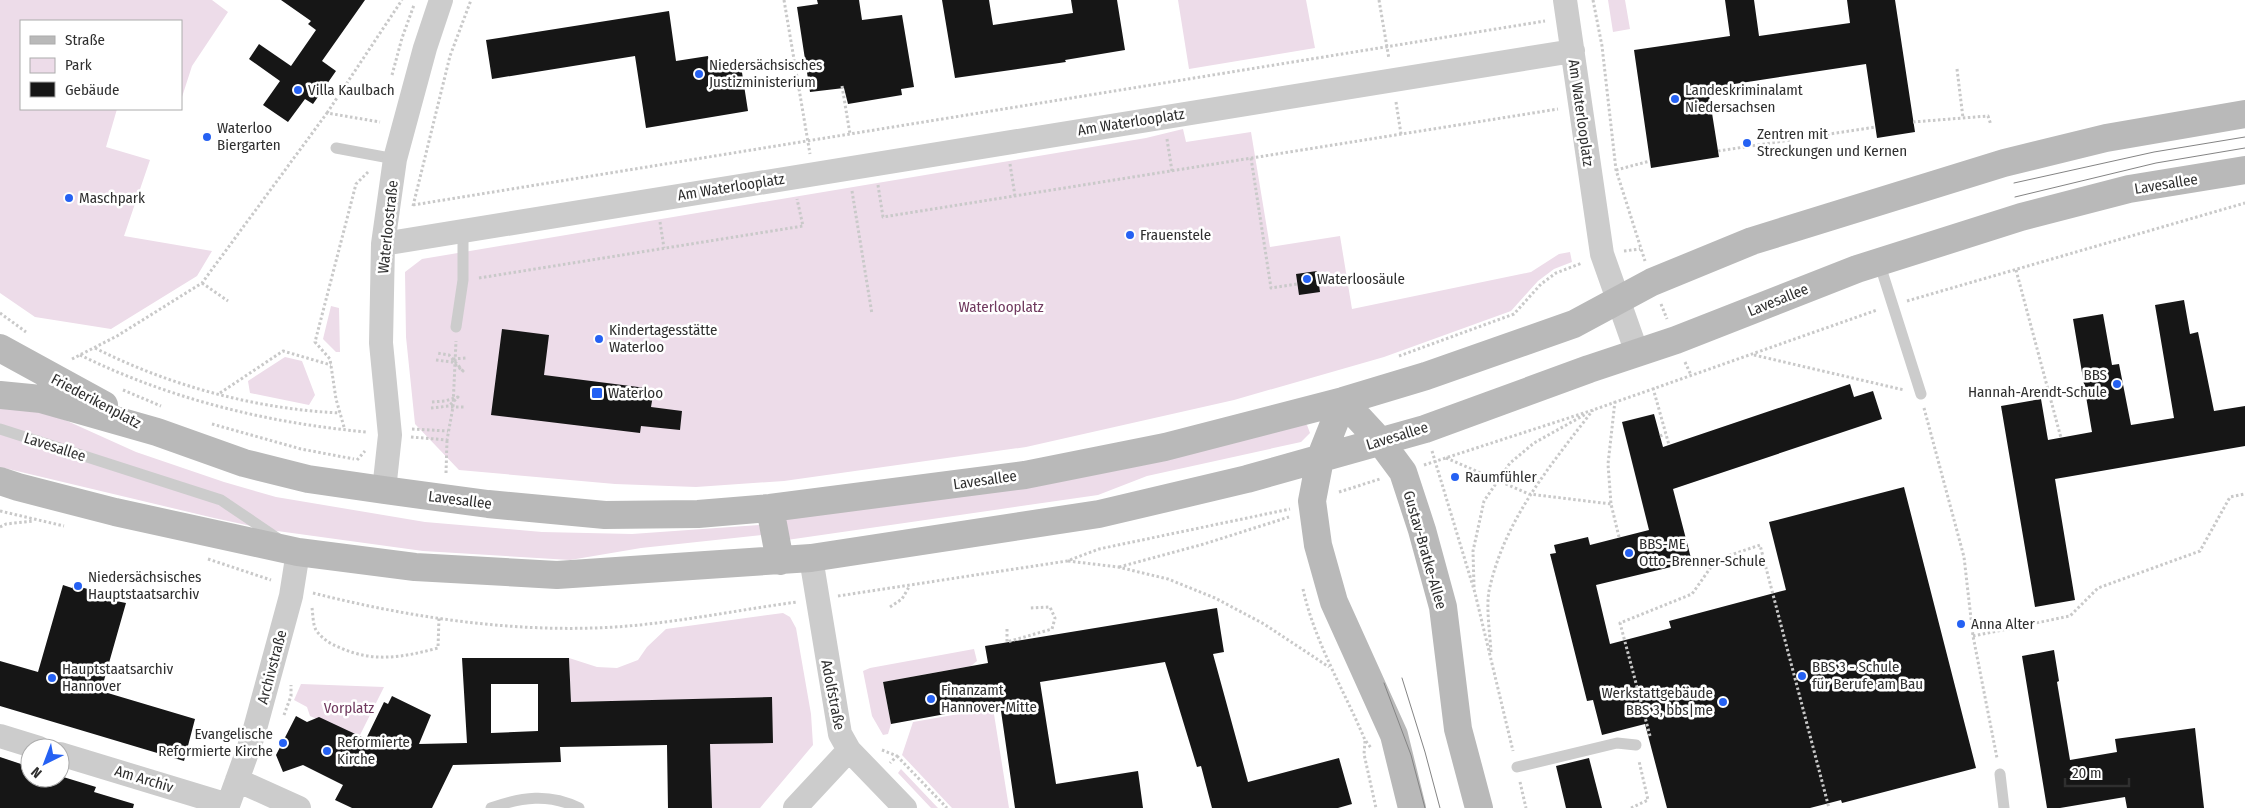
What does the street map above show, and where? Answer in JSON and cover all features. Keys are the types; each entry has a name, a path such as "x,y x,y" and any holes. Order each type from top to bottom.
{"main road":[{"name":"Lavesallee","path":"157,432 190,446 308,479 386,477 488,504 605,515 698,514 770,508 1025,475 1164,447 1343,401 1410,381 1574,324 1652,282 1752,242 2004,163 2106,138 2245,114"},
{"name":"Lavesallee","path":"0,481 18,488 115,512 298,552 414,567 556,575 811,558 1099,514 1247,479 1425,429 1676,340 1879,262 2021,217 2129,189 2245,170"},
{"name":"Friederikenplatz","path":"0,348 157,432"},
{"name":"Friederikenplatz","path":"0,396 41,399 157,432"},
{"name":"Gustav-Bratke-Allee","path":"1343,401 1380,441 1403,472 1422,530 1443,607 1458,729 1479,808"},
{"path":"1343,401 1300,506 1318,545 1334,602 1394,735 1412,808"},
{"path":"770,508 780,561"}],"street":[{"name":"Waterloostraße","path":"386,477 400,432 381,343 394,242 395,159 425,48 441,0"},
{"path":"1566,9 1572,51"},
{"name":"Am Waterlooplatz","path":"394,242 1572,51 1601,246 1637,353"},
{"name":"Archivstraße","path":"228,806 253,736 291,596 298,552"},
{"name":"Adolfstraße","path":"811,558 840,734 849,750 905,808"},
{"path":"0,736 20,742"},
{"path":"795,808 849,750"},
{"name":"Am Archiv","path":"70,757 228,806"},
{"path":"238,780 299,808"}],"lane":[{"path":"336,148 395,159"},
{"path":"456,327 463,280 464,231"},
{"path":"1879,262 1921,394"},
{"name":"Lavesallee","path":"0,429 221,500 298,552"},
{"path":"1516,767 1617,743 1636,745"},
{"path":"2000,774 2004,808"},
{"path":"491,808 510,801 536,797 564,801 578,808"}],"path":[{"path":"76,365 69,360 94,348 202,283 327,112 402,0"},
{"path":"394,242 413,205 450,56 471,0"},
{"path":"784,0 807,141 815,174"},
{"path":"1379,0 1386,41"},
{"path":"1593,0 1602,46 1616,170 1652,282 1691,375"},
{"path":"413,205 850,134 1566,9 1595,13"},
{"path":"1956,69 1963,118"},
{"path":"1393,80 1401,134"},
{"path":"842,86 850,134"},
{"path":"877,184 882,217 1558,108"},
{"path":"327,112 380,122"},
{"path":"1913,122 1988,116 1991,124"},
{"path":"1164,117 1172,170"},
{"path":"1718,151 1876,127"},
{"path":"1007,142 1015,196"},
{"path":"1251,158 1271,288 1298,284"},
{"path":"1616,170 1650,161"},
{"path":"344,426 330,359 315,342 356,184"},
{"path":"852,188 872,314"},
{"path":"480,277 803,226 796,196"},
{"path":"1330,668 1264,624 1215,598 1168,579 1118,567 1068,561 1098,549 1300,506 1593,410 1848,319 2245,203"},
{"path":"1391,359 1514,314 1541,284 1556,273 1582,263"},
{"path":"2016,270 2061,438"},
{"path":"202,283 228,301"},
{"path":"446,473 446,440 452,407 456,327"},
{"path":"94,348 143,370 219,394 306,412 340,414"},
{"path":"219,394 283,351 331,365"},
{"path":"436,360 452,362 463,371 449,355 437,353"},
{"path":"1753,354 1921,394 1964,557 1973,636 2000,774"},
{"path":"80,355 141,382 215,406 276,420 400,432 446,440"},
{"path":"445,360 466,358"},
{"path":"1653,388 1669,445"},
{"path":"122,389 168,408"},
{"path":"431,402 445,401 458,397 449,406 431,408"},
{"path":"1615,401 1608,464 1611,504 1619,537"},
{"path":"441,407 466,407"},
{"path":"1475,593 1473,551 1484,501 1510,462 1534,443 1593,410"},
{"path":"1491,660 1489,592 1505,541 1529,494 1593,410"},
{"path":"203,421 301,449 357,460 386,477"},
{"path":"400,432 448,431"},
{"path":"1660,436 1665,434"},
{"path":"1431,448 1475,593 1526,808"},
{"path":"1445,458 1529,494 1611,504"},
{"path":"439,472 456,474"},
{"path":"1973,636 2070,616 2098,588 2200,552 2230,496 2245,494"},
{"path":"0,511 36,520 0,527"},
{"path":"1118,567 1204,544 1289,517"},
{"path":"1631,808 1648,800 1636,745 1650,737 1620,623 1692,594 1716,560 1760,545 1829,808"},
{"path":"890,607 902,599 910,587"},
{"path":"311,605 316,630 330,644 353,654 371,658 390,659 438,648 439,618"},
{"path":"1007,628 1007,642 1052,629 1055,618 1050,607 1030,608"},
{"path":"1365,740 1364,754 1376,808"},
{"path":"875,743 882,750"},
{"path":"897,756 947,808"}],"green space":[{"name":"Maschpark","path":"0,0 212,0 228,12 192,66 182,97 182,20 20,20 20,110 117,110 106,147 150,160 124,236 212,251 197,276 111,329 35,317 0,293"},
{"path":"1178,0 1306,0 1315,48 1189,69"},
{"path":"1608,0 1625,0 1630,29 1613,32"},
{"name":"Waterlooplatz","path":"1183,129 1186,142 1251,132 1270,247 1340,236 1352,309 1531,272 1559,254 1570,252 1572,262 1554,269 1538,281 1511,311 1384,357 1234,400 1026,447 784,481 696,487 615,484 459,470 415,424 406,337 405,272 422,259 1146,138"},
{"path":"331,306 339,308 340,352 336,352 323,339"},
{"path":"285,357 302,361 315,395 309,405 250,393 248,381"},
{"path":"0,406 34,410 65,420 136,452 224,482 276,497 425,522 542,532 632,534 759,525 762,535 641,548 570,560 423,551 270,530 0,467"},
{"path":"1301,423 1307,425 1310,433 1301,442 1147,476 1098,495 780,541 776,521"},
{"path":"783,613 790,617 796,628 811,714 813,745 760,808 712,808 710,744 772,698 571,702 569,658 597,667 617,668 638,660 647,647 666,629"},
{"path":"974,649 977,661 971,666 883,682 891,724 888,734 883,735 872,716 863,671 870,668"},
{"name":"Vorplatz","path":"301,684 384,687 359,737 310,716 307,707 294,700"},
{"path":"993,708 1009,808 952,808 902,755 913,722"},
{"path":"901,769 938,808 931,808 898,773"}],"building":[{"path":"281,0 365,0 322,61 336,71 313,104 305,99 288,122 263,105 280,81 249,59 259,44 291,66 316,30 308,24 311,21"},
{"path":"817,0 859,0 862,20 902,15 914,87 901,89 902,95 848,104 844,88 810,92 797,7 818,4"},
{"path":"942,0 989,0 993,25 1073,13 1071,0 1117,0 1125,50 1065,60 1066,62 955,78"},
{"name":"Landeskriminalamt Niedersachsen","path":"1725,0 1754,0 1759,36 1850,23 1847,0 1895,0 1915,132 1877,138 1866,64 1708,88 1719,157 1651,168 1634,50 1730,36"},
{"name":"Niedersächsisches Justizministerium","path":"669,11 676,61 708,56 709,64 725,62 726,68 741,66 748,111 646,128 635,56 492,79 486,40"},
{"name":"Waterloosäule","path":"1317,271 1320,292 1299,295 1296,274"},
{"path":"2184,300 2190,334 2198,332 2214,411 2245,406 2245,446 2055,479 2075,600 2035,607 2001,406 2041,399 2048,440 2092,432 2073,319 2103,314 2112,365 2119,364 2131,425 2174,418 2155,305"},
{"path":"502,329 549,335 544,375 654,389 651,407 682,411 680,430 641,426 640,433 491,415"},
{"name":"BBS 3 - Schule für Berufe am Bau","path":"1850,384 1854,397 1873,391 1882,419 1673,489 1692,562 1596,585 1610,644 1671,628 1669,621 1786,590 1769,522 1904,487 1976,768 1842,803 1841,800 1810,808 1667,808 1645,724 1602,735 1593,700 1587,701 1550,554 1556,553 1554,545 1588,537 1590,545 1649,530 1622,422 1654,414 1663,447"},
{"name":"Hauptstaatsarchiv Hannover","path":"63,585 72,588 73,585 117,597 116,601 126,603 101,691 195,719 184,761 0,706 0,661 38,672"},
{"name":"Finanzamt Hannover-Mitte","path":"1217,608 1224,652 1213,654 1248,782 1339,758 1352,804 1338,808 1212,808 1201,766 1197,767 1165,662 1040,682 1056,784 1138,771 1143,808 1015,808 1000,704 891,724 883,682 988,663 985,646"},
{"path":"2054,650 2059,681 2057,682 2070,760 2117,752 2115,739 2195,728 2204,808 2127,808 2125,797 2060,808 2047,808 2022,656"},
{"path":"462,658 569,658 571,702 772,697 773,743 710,744 712,808 668,808 667,745 560,747 561,762 453,765 432,808 352,808 335,800 343,785 303,765 283,772 276,755 296,716 307,722 319,717 366,739 384,702 388,704 392,696 431,715 419,744 467,743","holes":["491,684 538,684 538,731 491,733"]},
{"path":"0,757 20,764 20,788 70,788 70,779 96,787 94,792 134,804 133,808 0,808"},
{"path":"1589,758 1602,808 1566,808 1556,766"}],"tram line":[{"path":"2014,183 2154,152 2245,137"},
{"path":"2015,197 2156,163 2245,148"},
{"path":"1402,678 1440,808"},
{"path":"1384,683 1411,755 1425,808"}],"place":[{"name":"Niedersächsisches Justizministerium","path":"699,74"},
{"name":"Villa Kaulbach","path":"298,90"},
{"name":"Landeskriminalamt Niedersachsen","path":"1675,99"},
{"name":"Waterloo Biergarten","path":"207,137"},
{"name":"Zentren mit Streckungen und Kernen","path":"1747,143"},
{"name":"Maschpark","path":"69,198"},
{"name":"Frauenstele","path":"1130,235"},
{"name":"Waterloosäule","path":"1307,279"},
{"name":"Kindertagesstätte Waterloo","path":"599,339"},
{"name":"BBS Hannah-Arendt-Schule","path":"2117,384"},
{"name":"Waterloo","path":"597,393"},
{"name":"Raumfühler","path":"1455,477"},
{"name":"BBS-ME Otto-Brenner-Schule","path":"1629,553"},
{"name":"Niedersächsisches Hauptstaatsarchiv","path":"78,586"},
{"name":"Anna Alter","path":"1961,624"},
{"name":"BBS 3 - Schule für Berufe am Bau","path":"1802,676"},
{"name":"Hauptstaatsarchiv Hannover","path":"52,678"},
{"name":"Finanzamt Hannover-Mitte","path":"931,699"},
{"name":"Werkstattgebäude BBS 3, bbs|me","path":"1723,702"},
{"name":"Evangelische Reformierte Kirche","path":"283,743"},
{"name":"Reformierte Kirche","path":"327,751"}]}
